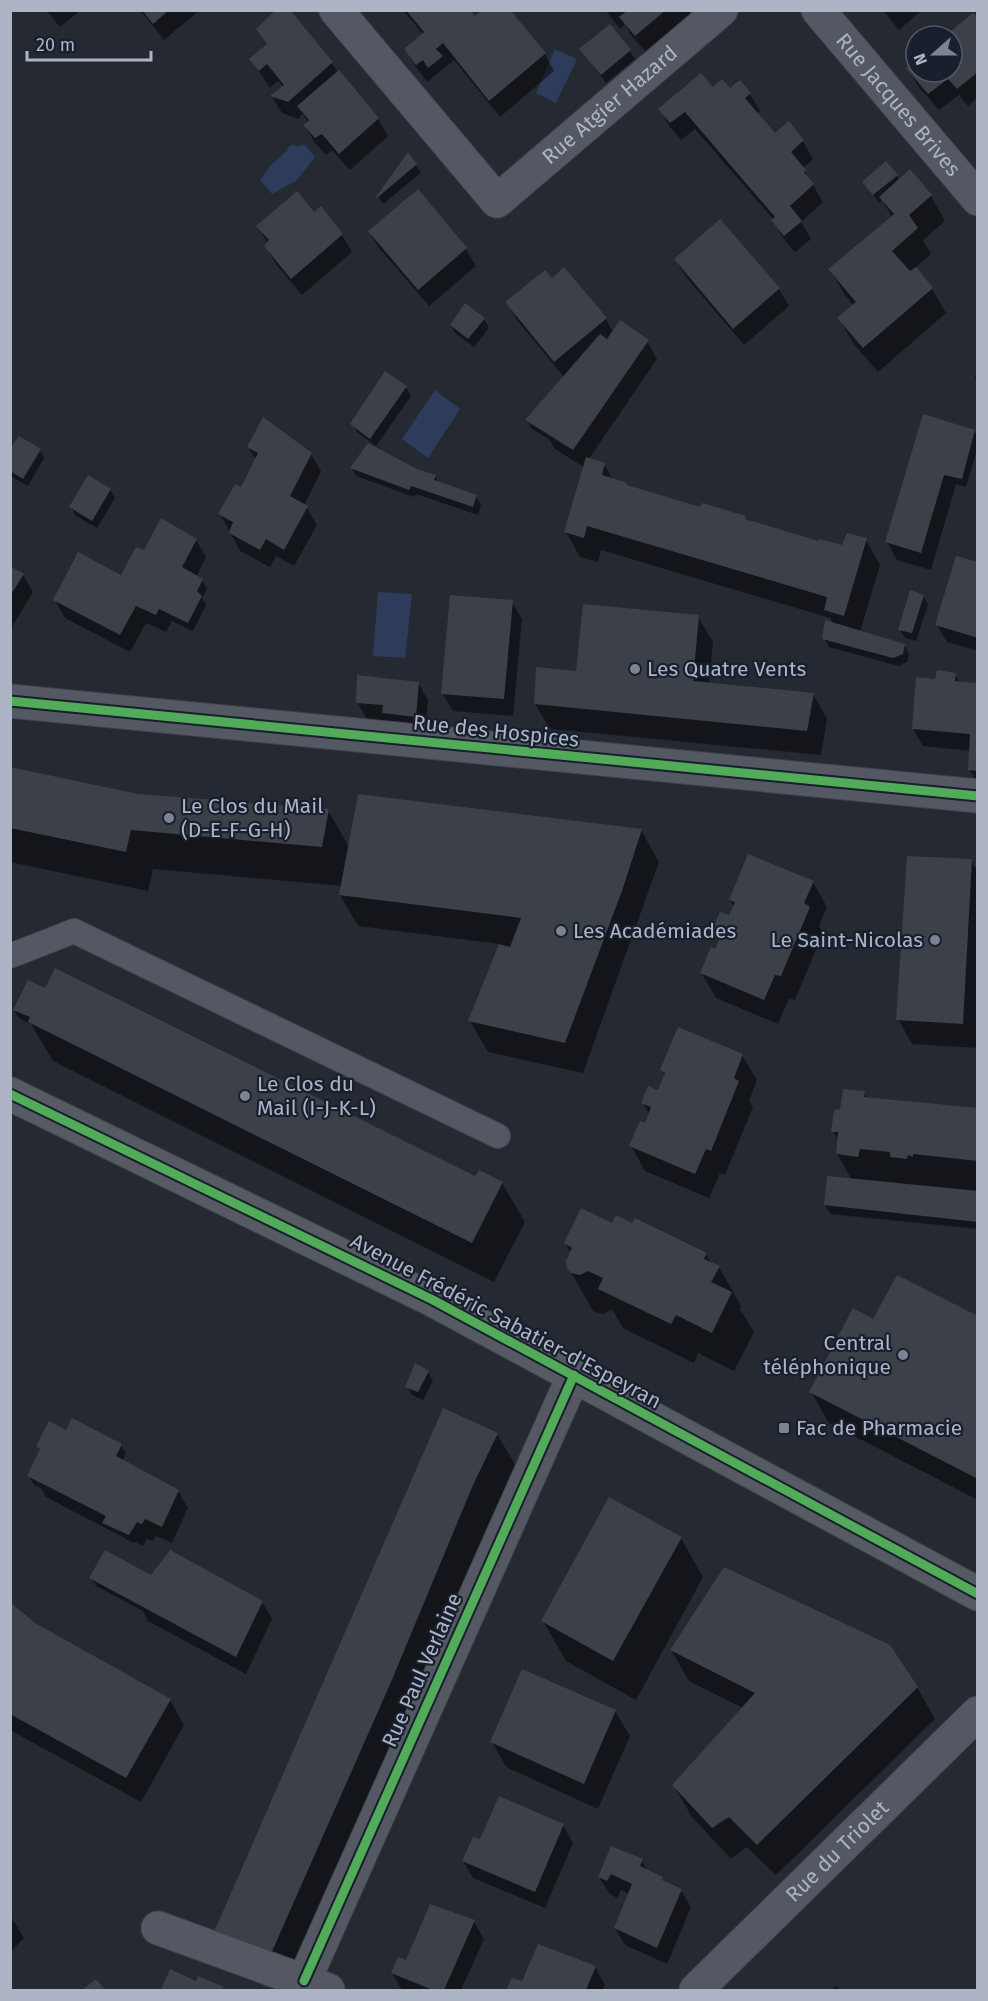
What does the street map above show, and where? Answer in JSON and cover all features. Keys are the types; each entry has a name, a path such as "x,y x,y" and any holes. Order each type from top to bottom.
{"main road":[{"name":"Avenue Frédéric Sabatier-d'Espeyran","path":"19,1106 432,1300 978,1594"}],"street":[{"name":"Rue Atgier Hazard","path":"336,10 497,201 721,10"},
{"name":"Rue Jacques Brives","path":"818,10 978,199"},
{"name":"Rue des Hospices","path":"10,701 978,796"},
{"name":"Rue Paul Verlaine","path":"158,1928 316,1986 574,1375"},
{"name":"Rue du Triolet","path":"696,1990 978,1713"}],"lane":[{"path":"10,956 74,931 498,1136"}],"water":[{"path":"555,49 577,59 556,103 536,93"},
{"path":"294,144 297,147 304,144 315,157 296,181 272,194 260,180 271,165 287,151 288,147"},
{"path":"435,390 460,409 428,458 402,439"},
{"path":"378,592 412,594 405,658 373,656"}],"building":[{"path":"142,10 169,10 153,24"},
{"path":"276,10 290,10 333,62 288,102 270,96 284,85 267,64 259,71 249,59 267,44 256,29"},
{"path":"406,10 470,10 475,16 482,10 510,10 546,53 489,101 443,43 436,49 443,56 428,68 423,60 416,65 404,49 424,32"},
{"path":"628,10 666,10 635,36 619,17"},
{"path":"973,13 978,18 978,72 964,83 964,24 960,24"},
{"path":"610,24 631,50 601,75 579,49"},
{"path":"339,70 379,118 339,154 322,134 315,138 303,125 309,120 297,106"},
{"path":"701,73 713,87 722,79 730,88 740,80 751,93 745,98 775,133 789,121 804,140 791,152 814,184 790,206 802,221 784,236 771,220 775,217 685,112 670,123 658,109"},
{"path":"920,84 941,84 928,94"},
{"path":"952,84 963,84 957,89"},
{"path":"408,152 417,164 377,198 376,197"},
{"path":"886,161 898,175 873,195 862,182"},
{"path":"910,169 932,195 909,215 918,228 892,251 910,271 916,267 933,288 863,348 837,318 856,302 828,269 894,214 879,197"},
{"path":"418,189 467,248 418,290 368,231"},
{"path":"297,191 314,212 321,206 343,234 291,279 264,246 269,240 256,226"},
{"path":"720,219 780,288 733,329 674,259"},
{"path":"564,267 607,318 554,362 505,302 545,270 552,278"},
{"path":"465,303 485,318 468,339 450,325"},
{"path":"620,320 649,340 573,450 525,420 600,334 607,339"},
{"path":"385,371 407,386 370,439 350,424"},
{"path":"923,414 975,430 962,479 944,475 921,553 885,542"},
{"path":"263,417 312,453 290,496 308,506 284,550 266,539 260,550 229,533 233,522 218,514 235,484 241,487 258,453 247,447"},
{"path":"19,436 41,449 23,479 10,471 10,449"},
{"path":"368,443 417,469 436,475 434,480 477,495 473,507 411,486 409,490 350,468"},
{"path":"586,457 605,463 602,475 700,507 702,503 746,516 745,519 818,541 819,539 842,545 847,533 867,538 844,616 824,610 827,597 587,526 584,538 564,532"},
{"path":"88,475 111,489 92,521 69,507"},
{"path":"161,518 197,539 182,567 203,579 197,591 202,596 188,623 159,609 156,615 136,606 120,635 53,600 78,552 121,575 136,547 144,550"},
{"path":"956,556 978,562 978,638 935,625"},
{"path":"10,566 24,574 10,596"},
{"path":"910,590 924,595 912,633 898,630"},
{"path":"450,595 513,600 504,699 441,694"},
{"name":"Les Quatre Vents","path":"583,604 699,615 693,681 814,693 807,731 534,704 536,667 576,671"},
{"path":"825,620 905,644 903,654 893,658 822,639"},
{"path":"937,670 956,673 955,681 978,683 978,771 968,770 970,734 912,729 916,677 935,679"},
{"path":"357,675 419,682 416,717 382,713 383,705 356,703"},
{"name":"Le Clos du Mail (D-E-F-G-H)","path":"10,767 138,794 329,809 322,847 131,830 126,852 10,828"},
{"name":"Les Académiades","path":"358,794 642,829 622,891 565,1043 468,1021 499,944 510,947 521,918 339,895"},
{"path":"748,854 814,881 804,903 810,907 781,976 775,975 764,1000 700,973 711,947 715,949 721,935 712,930 720,912 729,915 735,902 729,900"},
{"name":"Le Saint-Nicolas","path":"907,856 972,859 963,1024 896,1020"},
{"name":"Le Clos du Mail (I-J-K-L)","path":"55,968 475,1176 479,1170 503,1182 472,1243 28,1022 30,1017 13,1010 28,980 45,988"},
{"path":"678,1027 743,1054 734,1078 739,1081 711,1151 706,1149 695,1174 629,1146 640,1121 645,1123 651,1107 641,1103 648,1086 658,1090 665,1073 660,1070"},
{"path":"843,1089 865,1091 864,1097 978,1108 978,1161 913,1154 913,1157 908,1155 907,1159 890,1157 890,1152 860,1149 858,1157 836,1154 838,1132 831,1132 834,1110 840,1109"},
{"path":"827,1176 978,1191 978,1222 824,1205"},
{"path":"581,1208 612,1223 616,1215 632,1223 635,1218 707,1253 704,1259 720,1266 711,1282 732,1292 712,1333 676,1315 671,1324 598,1289 603,1278 588,1271 580,1275 571,1273 567,1269 566,1261 572,1248 564,1243"},
{"name":"Central téléphonique","path":"897,1275 978,1316 978,1479 809,1392 853,1308 873,1319"},
{"path":"415,1363 429,1371 418,1392 405,1387"},
{"path":"443,1408 498,1433 473,1485 391,1682 270,1956 214,1932"},
{"path":"72,1418 122,1444 116,1456 179,1490 162,1527 145,1519 142,1524 137,1522 129,1535 102,1523 106,1516 27,1476 40,1449 36,1446 49,1421 66,1430"},
{"path":"609,1497 682,1537 613,1661 541,1621"},
{"path":"105,1550 151,1575 170,1550 263,1601 236,1657 89,1578"},
{"path":"724,1567 890,1645 918,1687 757,1845 729,1817 712,1828 672,1785 755,1693 670,1650"},
{"path":"10,1602 35,1623 171,1699 126,1778 10,1714"},
{"path":"522,1669 616,1710 584,1784 490,1742"},
{"path":"499,1796 564,1824 535,1892 462,1861 473,1837 480,1839"},
{"path":"611,1846 643,1859 640,1866 682,1889 657,1948 614,1928 632,1884 611,1874 607,1881 598,1877"},
{"path":"430,1904 475,1920 444,1990 433,1990 391,1973 398,1957 406,1960"},
{"path":"538,1944 596,1966 586,1990 506,1990 512,1978 522,1981"},
{"path":"170,1969 196,1981 198,1976 224,1987 222,1990 161,1990"},
{"path":"96,1979 105,1990 82,1990"}],"cycle path":[{"path":"10,701 978,796"},
{"path":"10,1094 433,1300 978,1594"},
{"path":"304,1981 574,1375"}],"place":[{"name":"Les Quatre Vents","path":"635,669"},
{"name":"Le Clos du Mail (D-E-F-G-H)","path":"169,818"},
{"name":"Les Académiades","path":"561,931"},
{"name":"Le Saint-Nicolas","path":"935,940"},
{"name":"Le Clos du Mail (I-J-K-L)","path":"245,1096"},
{"name":"Central téléphonique","path":"903,1355"},
{"name":"Fac de Pharmacie","path":"784,1428"}]}
